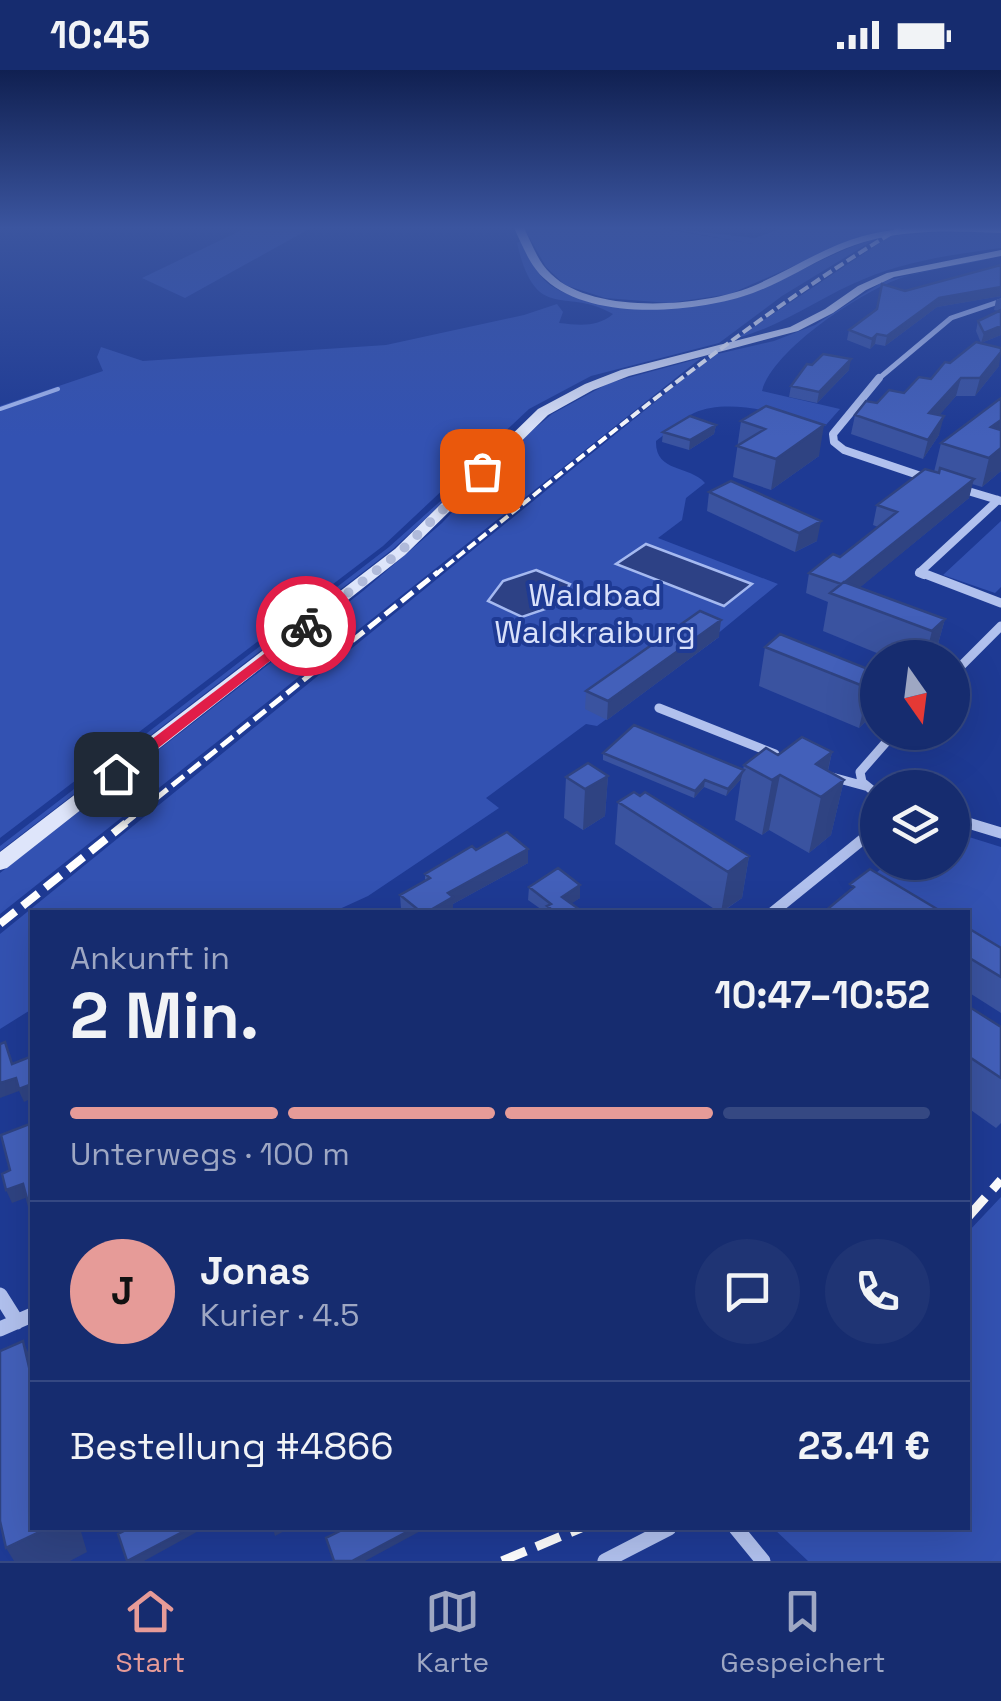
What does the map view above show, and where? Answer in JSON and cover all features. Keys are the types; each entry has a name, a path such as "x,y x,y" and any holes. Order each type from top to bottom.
{"main road":[{"path":"597,298 670,305 719,298"},
{"path":"0,864 400,552 536,418 589,387 646,367 778,334 816,319 851,298"}],"street":[{"path":"999,501 851,454 836,445 833,434 880,378 942,325 957,314 1001,300"},
{"path":"999,501 918,573 1001,603"},
{"path":"970,656 1001,626"},
{"path":"659,708 779,756"},
{"path":"862,770 878,750"},
{"path":"813,769 860,784"},
{"path":"970,824 1001,833"},
{"path":"776,910 860,842"},
{"path":"0,1295 25,1318 0,1329"},
{"path":"605,1561 665,1530"},
{"path":"738,1530 762,1561"}],"green space":[{"path":"551,298 650,307 780,298 719,343 591,376 529,409 383,546 0,838 0,406 103,371 97,357 101,347 143,361 386,345 524,315 557,304 563,312 559,323 594,324 613,314 596,306"},
{"path":"604,298 706,298 669,303"},
{"path":"798,298 825,298 770,326 737,338"},
{"name":"Waldbad Waldkraiburg","path":"860,298 822,323 783,357 762,391 840,409 825,426 743,407 709,408 679,422 656,441 661,459 705,483 686,498 682,520 658,538 778,584 716,635 719,637 597,726 586,724 486,798 499,808 368,896 337,910 30,910 30,1010 0,1029 0,934 713,355 774,341 815,325"},
{"path":"701,358 0,914 0,873 363,591 442,523 516,444 552,414 609,383"},
{"path":"515,425 448,498 393,549 0,851 0,846 389,547 445,497"},
{"path":"1001,521 1001,587 995,593 943,575"},
{"path":"970,837 1001,847 1001,961 970,942 970,910 914,910 865,882 970,880"},
{"path":"1001,1197 1001,1561 808,1561 775,1530 970,1530 970,1230"}],"shaded area":[{"path":"646,544 752,584 724,606 616,564"},
{"path":"536,570 570,584 557,605 522,617 488,601 503,581"}],"building":[{"path":"879,298 941,298 887,336 877,334 872,339 849,330 877,309"},
{"path":"1001,310 1001,326 984,333 978,321"},
{"path":"976,342 1001,348 1001,352 980,378 961,378 929,413 944,416 928,440 855,415 866,401 877,403 889,390 904,393 919,377 931,379 945,362 950,363"},
{"path":"823,354 851,359 819,392 791,386 807,364 812,365"},
{"path":"1001,398 1001,420 991,427 1001,430 1001,448 989,458 941,443"},
{"path":"766,406 824,425 776,459 737,446 765,429 741,421"},
{"path":"690,416 716,425 690,440 663,432"},
{"path":"940,468 974,479 845,582 809,573 833,554 840,557 897,512 877,505 925,469 939,473"},
{"path":"731,481 821,521 799,533 709,492"},
{"path":"844,582 945,619 932,631 830,593"},
{"path":"700,611 721,620 608,701 586,691"},
{"path":"780,634 860,666 860,685 765,647"},
{"path":"634,725 744,770 728,789 705,780 695,791 603,753"},
{"path":"802,737 832,752 816,764 844,780 821,797 780,775 772,780 744,765 766,748 778,755"},
{"path":"588,763 608,776 585,789 566,777"},
{"path":"634,792 640,796 645,792 749,856 728,872 618,802"},
{"path":"507,832 528,849 448,893 453,897 430,910 419,910 400,895 430,878 425,874 472,846 476,850"},
{"path":"558,868 580,885 562,897 580,910 552,910 547,906 551,904 529,887"},
{"path":"860,876 860,880 888,880 939,910 826,910 854,887 850,884"},
{"path":"970,929 1001,948 1001,977 970,958"},
{"path":"970,1007 1001,1027 1001,1078 970,1057"},
{"path":"5,1042 12,1064 30,1057 30,1085 19,1089 16,1078 0,1083 0,1044"},
{"path":"30,1124 30,1210 23,1184 6,1190 2,1174 10,1170 1,1135"},
{"path":"23,1341 30,1371 30,1530 44,1530 6,1548 0,1521 0,1351"},
{"path":"126,1530 186,1530 127,1561 118,1534"},
{"path":"342,1530 410,1530 352,1561 334,1561 326,1538"}],"waterway":[{"path":"0,409 58,389"}],"railway":[{"path":"435,575 604,438 792,298"},
{"path":"123,825 438,572"},
{"path":"0,924 126,823"},
{"path":"970,1215 1001,1180"},
{"path":"502,1561 576,1530"}],"way so far":[{"path":"306,626 400,552 482,471"}],"route":[{"path":"116,774 306,626"}]}
